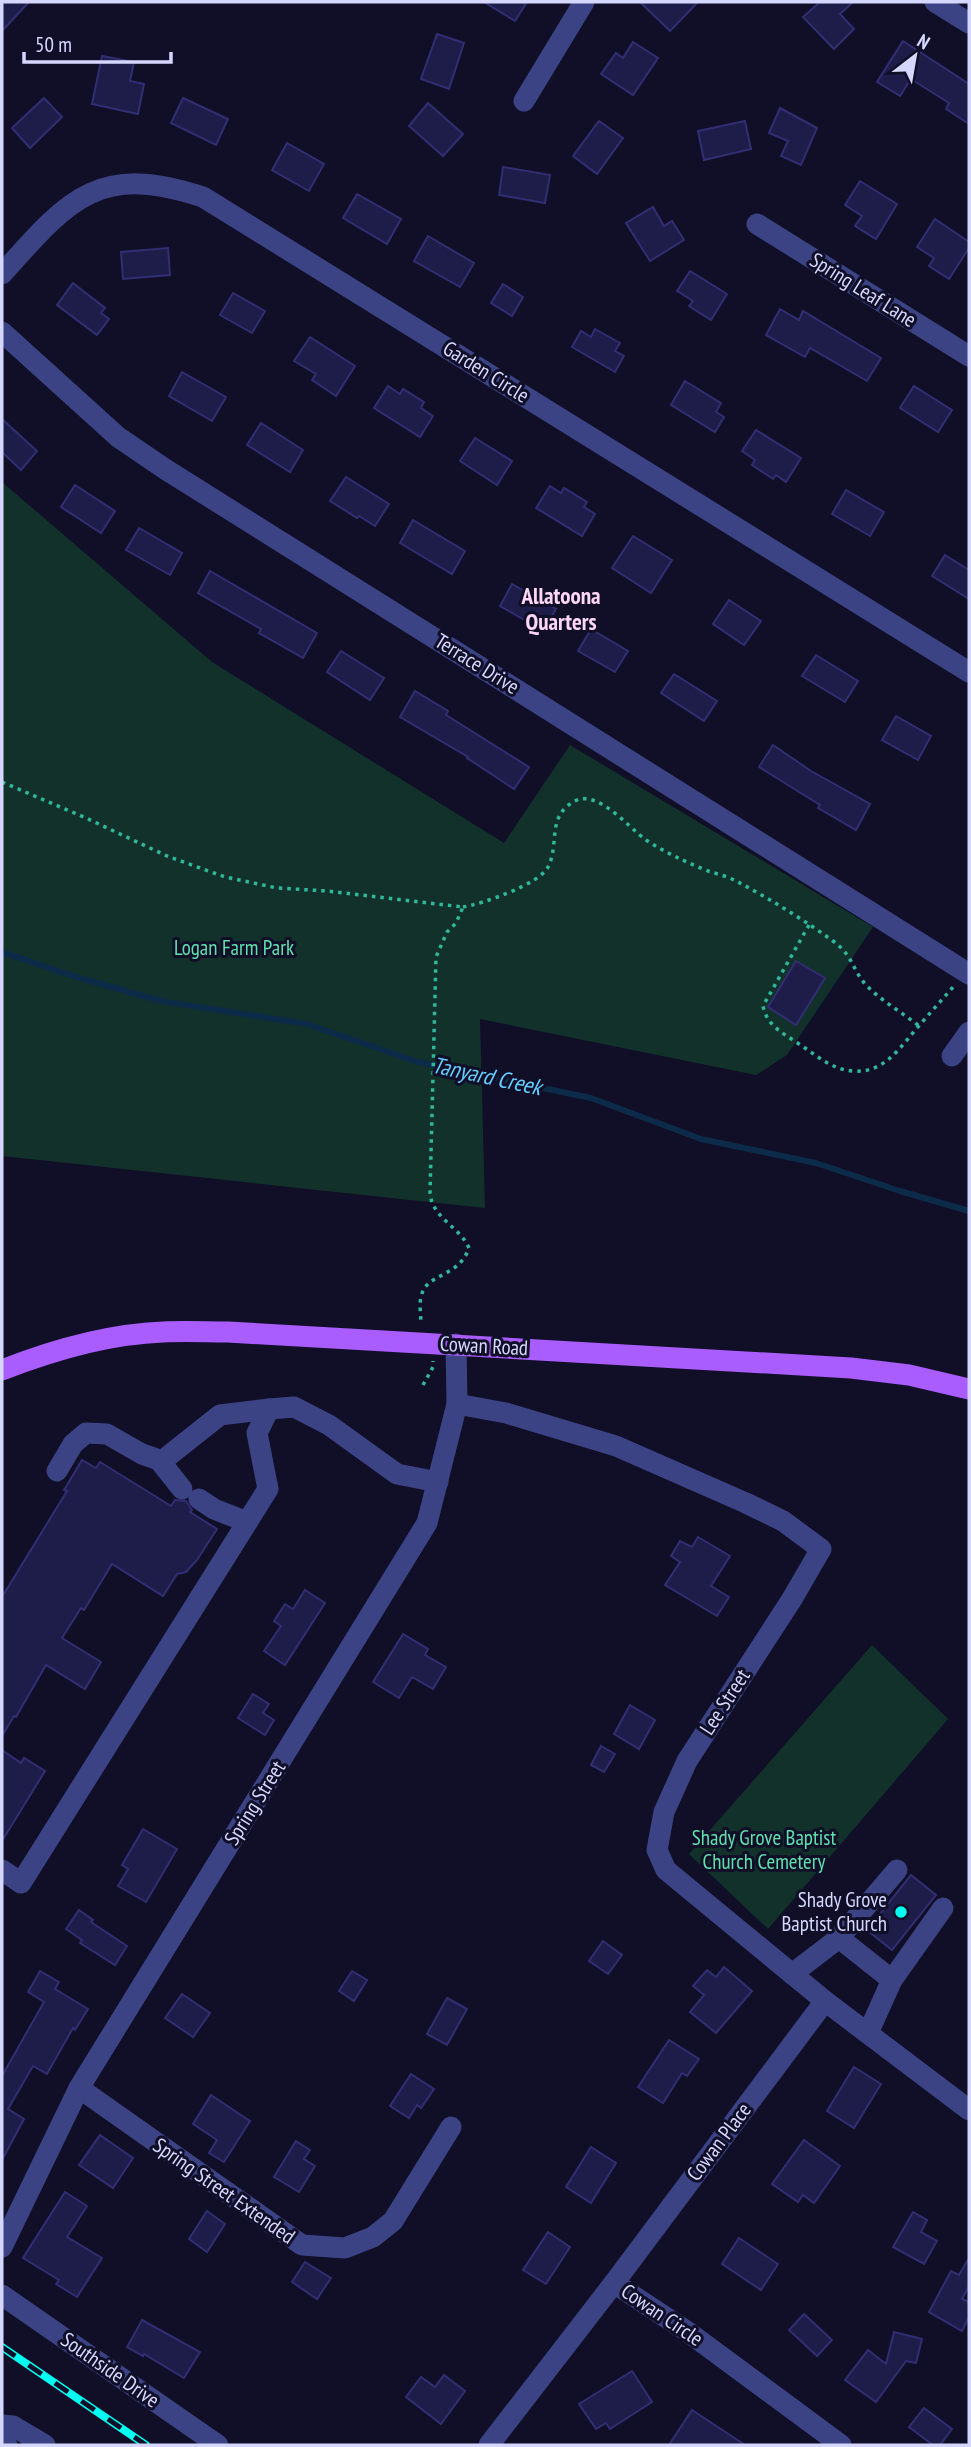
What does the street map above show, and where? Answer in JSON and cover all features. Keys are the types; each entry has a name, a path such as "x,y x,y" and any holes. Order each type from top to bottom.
{"main road":[{"name":"Cowan Road","path":"2,1370 38,1356 99,1340 162,1332 228,1332 851,1368 969,1388"}],"street":[{"path":"524,101 584,2"},
{"path":"935,2 967,15"},
{"name":"Garden Circle","path":"2,274 51,219 76,200 103,188 127,183 151,184 177,188 203,197 969,672"},
{"name":"Spring Leaf Lane","path":"757,224 969,356"},
{"name":"Terrace Drive","path":"2,332 118,438 967,972"},
{"path":"952,1056 969,1031"},
{"name":"Spring Street","path":"2,2248 79,2088 427,1524 457,1404 456,1344"},
{"name":"Lee Street","path":"457,1404 506,1413 616,1446 783,1521 821,1549 792,1599 687,1761 664,1812 657,1850 666,1870 825,2001 969,2110"},
{"path":"159,1460 220,1415 294,1407 329,1424 397,1474 438,1482"},
{"path":"2,1870 21,1883 268,1489 257,1433 269,1409"},
{"path":"57,1471 73,1444 86,1433 107,1434 142,1454 159,1460 190,1494 214,1509 247,1522"},
{"path":"792,1973 839,1938 897,1870"},
{"path":"868,2033 892,1980 943,1909"},
{"path":"839,1938 892,1980"},
{"name":"Cowan Place","path":"614,2283 825,2001"},
{"name":"Spring Street Extended","path":"79,2088 302,2245 345,2248 373,2237 393,2221 451,2127"},
{"name":"Cowan Circle","path":"489,2445 614,2283 753,2379 841,2445"},
{"name":"Southside Drive","path":"2,2295 218,2445"},
{"path":"2,2425 13,2426 38,2442"},
{"path":"2,2438 6,2445"}],"path":[{"path":"2,782 167,856 225,877 277,888 327,891 463,908 517,888 547,870 552,858 555,823 559,814 576,801 586,799 602,805 644,838 676,857 737,881 809,925 847,952 858,975 869,988 919,1026"},
{"path":"423,1385 433,1367 434,1329 421,1328 421,1296 425,1285 453,1270 465,1259 469,1248 464,1237 433,1208 430,1200 436,957 447,932 456,923 463,908"},
{"path":"809,925 763,1006 765,1016 780,1032 823,1060 851,1071 868,1070 882,1064 903,1047 967,972"}],"green space":[{"name":"Logan Farm Park","path":"2,482 212,662 504,843 570,745 873,927 787,1055 756,1075 480,1019 485,1208 2,1156"},
{"name":"Shady Grove Baptist Church Cemetery","path":"872,1645 948,1719 768,1929 689,1854"}],"building":[{"path":"2,2 29,2 2,31"},
{"path":"484,2 527,2 515,21"},
{"path":"640,2 698,2 670,31"},
{"path":"820,2 853,2 840,14 854,29 834,49 803,17"},
{"path":"437,34 464,43 449,89 421,79"},
{"path":"903,41 969,84 969,124 946,109 949,103 911,79 900,96 877,82"},
{"path":"633,42 658,58 633,95 601,74 616,53 623,58"},
{"path":"102,56 134,62 130,81 144,84 138,114 92,104"},
{"path":"44,98 62,117 30,148 12,128"},
{"path":"183,98 228,119 216,145 171,123"},
{"path":"428,103 463,134 443,156 409,126"},
{"path":"780,108 817,128 801,165 781,156 788,141 769,133"},
{"path":"599,121 623,138 597,174 573,156"},
{"path":"745,121 751,149 704,160 698,131"},
{"path":"287,143 324,164 309,191 272,170"},
{"path":"503,167 550,175 545,203 499,195"},
{"path":"860,181 897,204 876,239 855,226 862,216 845,205"},
{"path":"357,194 401,219 387,244 343,218"},
{"path":"653,207 664,226 672,221 684,240 650,261 626,223"},
{"path":"935,219 969,242 969,248 949,279 929,266 934,258 917,247"},
{"path":"428,236 474,263 460,287 414,261"},
{"path":"168,248 170,275 123,279 121,252"},
{"path":"690,271 727,294 711,320 689,306 693,301 677,291"},
{"path":"73,283 105,308 101,313 109,319 97,335 57,305"},
{"path":"503,284 523,297 512,316 491,303"},
{"path":"233,293 265,311 252,333 220,315"},
{"path":"780,309 799,320 803,311 881,358 867,381 810,348 805,357 766,335"},
{"path":"595,329 620,343 615,351 624,356 615,372 572,347 581,331 591,337"},
{"path":"310,337 355,366 336,396 312,380 316,374 294,361"},
{"path":"182,372 226,397 212,421 169,396"},
{"path":"685,381 721,403 716,412 724,417 715,432 671,405"},
{"path":"388,386 400,394 403,389 424,402 421,408 433,416 420,437 374,408"},
{"path":"914,386 952,410 938,432 900,408"},
{"path":"2,419 37,451 21,470 2,452"},
{"path":"261,423 303,450 290,472 247,445"},
{"path":"756,430 801,458 786,482 776,475 773,479 752,465 755,460 742,451"},
{"path":"475,438 512,461 497,485 460,461"},
{"path":"346,477 389,504 375,526 330,501"},
{"path":"75,485 115,511 101,533 61,507"},
{"path":"550,486 561,493 564,488 587,502 584,507 595,514 582,536 536,508"},
{"path":"846,490 884,512 870,536 832,514"},
{"path":"413,520 465,551 452,574 400,543"},
{"path":"139,528 182,553 170,575 126,550"},
{"path":"633,536 672,560 651,593 612,568"},
{"path":"945,555 969,570 969,599 932,576"},
{"path":"210,571 317,633 303,658 259,633 261,629 198,593"},
{"path":"512,584 556,609 544,631 500,606"},
{"path":"729,600 761,621 744,645 713,624"},
{"path":"591,629 628,651 615,672 578,651"},
{"path":"341,651 384,678 370,700 327,672"},
{"path":"816,655 858,681 845,702 802,676"},
{"path":"674,674 717,701 704,721 661,693"},
{"path":"415,691 448,711 446,715 529,767 514,789 468,757 400,717"},
{"path":"896,716 931,736 918,760 882,740"},
{"path":"773,745 811,771 870,804 856,830 818,808 820,805 759,767"},
{"path":"796,961 825,978 796,1025 768,1007"},
{"path":"82,1460 96,1468 100,1462 171,1506 175,1500 186,1501 192,1510 190,1512 217,1529 197,1560 186,1572 177,1574 163,1596 112,1564 84,1610 81,1608 62,1638 101,1662 85,1689 46,1665 2,1736 2,1597 67,1491 64,1490"},
{"path":"698,1537 730,1556 711,1586 729,1597 717,1616 665,1585 680,1562 671,1556 680,1541 692,1547"},
{"path":"305,1590 325,1603 285,1665 264,1651 281,1626 274,1621 285,1604 293,1609"},
{"path":"403,1634 428,1649 425,1655 446,1667 433,1689 412,1677 399,1698 373,1682"},
{"path":"253,1694 269,1704 263,1713 274,1720 265,1735 238,1718"},
{"path":"630,1705 655,1720 639,1749 614,1734"},
{"path":"601,1746 615,1754 604,1772 591,1765"},
{"path":"2,1750 21,1763 24,1758 45,1771 2,1841"},
{"path":"143,1829 177,1849 146,1902 118,1886 128,1869 122,1865"},
{"name":"Shady Grove Baptist Church","path":"911,1875 936,1895 892,1950 867,1930"},
{"path":"79,1910 93,1920 91,1922 127,1946 115,1965 80,1943 82,1940 66,1929"},
{"path":"603,1941 622,1955 608,1974 589,1961"},
{"path":"724,1967 752,1991 716,2033 690,2012 704,1995 693,1986 707,1970 716,1977"},
{"path":"40,1971 59,1982 55,1989 88,2009 75,2030 73,2028 47,2074 33,2066 8,2109 24,2119 2,2160 2,2076 44,2002 28,1992"},
{"path":"352,1971 367,1980 354,2001 339,1991"},
{"path":"182,1994 210,2013 193,2037 165,2018"},
{"path":"447,1998 467,2009 447,2045 427,2034"},
{"path":"669,2040 699,2059 687,2076 682,2073 663,2103 638,2087"},
{"path":"854,2067 881,2084 854,2128 827,2111"},
{"path":"411,2074 434,2089 421,2108 417,2105 409,2118 390,2106"},
{"path":"211,2095 250,2121 224,2162 209,2153 217,2140 193,2124"},
{"path":"100,2135 133,2158 113,2188 79,2165"},
{"path":"804,2140 840,2166 814,2203 803,2195 798,2202 772,2184"},
{"path":"296,2141 310,2150 304,2159 315,2166 299,2192 274,2177"},
{"path":"591,2147 616,2163 591,2203 566,2187"},
{"path":"65,2192 87,2206 67,2237 102,2258 77,2297 56,2284 59,2280 23,2258"},
{"path":"207,2211 225,2224 207,2252 189,2239"},
{"path":"913,2212 927,2220 921,2232 937,2241 924,2264 893,2247"},
{"path":"548,2232 570,2247 546,2284 523,2270"},
{"path":"739,2238 778,2264 761,2290 722,2264"},
{"path":"969,2258 969,2286 962,2299 969,2302 969,2317 962,2331 929,2312 951,2271 959,2275"},
{"path":"305,2262 331,2278 317,2299 292,2282"},
{"path":"804,2314 832,2340 817,2356 789,2330"},
{"path":"142,2320 200,2352 184,2378 127,2347"},
{"path":"894,2332 922,2339 916,2363 906,2361 876,2402 845,2380 868,2350 886,2364"},
{"path":"632,2371 652,2402 610,2429 606,2423 596,2429 579,2404"},
{"path":"444,2375 465,2391 441,2424 406,2397 421,2377 435,2387"},
{"path":"924,2408 952,2429 940,2445 933,2445 909,2427"},
{"path":"692,2410 745,2445 669,2445"}],"waterway":[{"name":"Tanyard Creek","path":"2,952 161,1001 307,1024 418,1062 591,1098 701,1139 816,1163 969,1211"}],"railway":[{"path":"2,2347 146,2445"}],"place":[{"name":"Shady Grove Baptist Church","path":"901,1912"}],"district":[{"name":"Allatoona Quarters","path":"561,609"}]}
